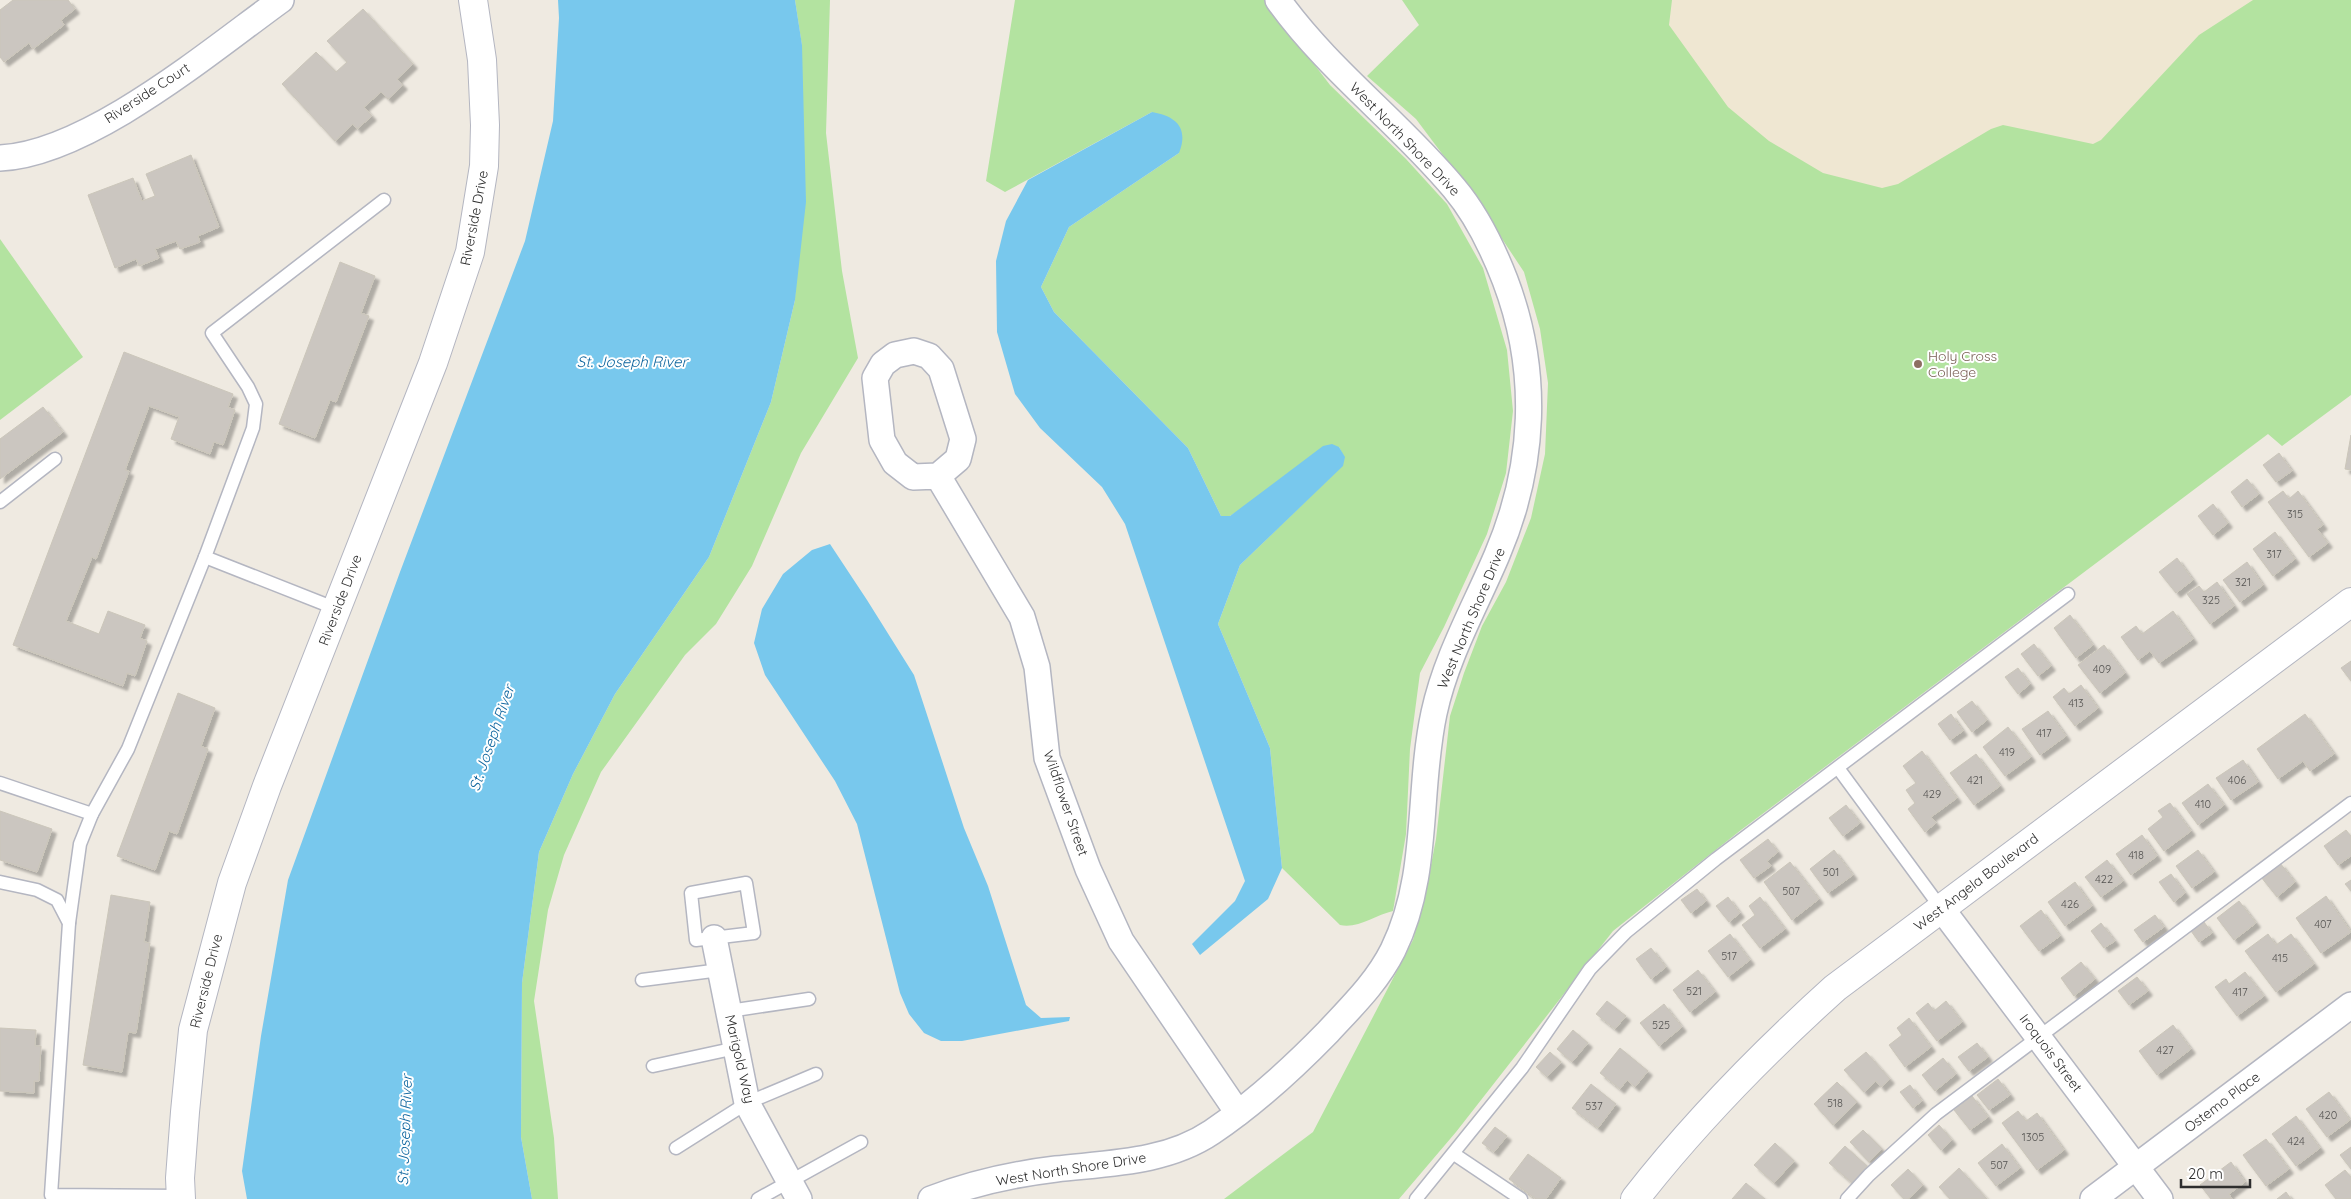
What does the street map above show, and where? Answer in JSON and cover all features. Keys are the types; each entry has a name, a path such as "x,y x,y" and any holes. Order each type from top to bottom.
{"street":[{"name":"Riverside Court","path":"0,158 16,158 51,148 101,124 150,94 281,0"},
{"name":"Riverside Drive","path":"181,1198 183,1131 193,1030 232,883 433,363 470,252 484,166 486,125 482,60 472,0"},
{"name":"West North Shore Drive","path":"931,1199 951,1191 1008,1178 1053,1170 1145,1159 1186,1146 1210,1134 1291,1070 1363,995 1382,970 1404,925 1418,868 1429,745 1440,690 1468,618 1510,523 1524,470 1529,432 1525,359 1518,322 1507,284 1494,254 1456,190 1399,130 1322,54 1295,24 1278,0"},
{"path":"914,351 930,356 941,369 963,439 958,459 938,476 913,477 895,464 882,440 875,378 883,364 895,355 914,351"},
{"name":"Wildflower Street","path":"938,476 1022,617 1037,667 1047,758 1088,868 1121,941 1238,1113"},
{"name":"West Angela Boulevard","path":"1634,1199 1669,1155 1777,1041 1835,988 2351,602"},
{"name":"Iroquois Street","path":"1941,908 2160,1199"},
{"name":"Marigold Way","path":"714,938 747,1103 795,1191"},
{"name":"Ostemo Place","path":"2093,1199 2351,1005"}],"lane":[{"path":"181,1198 51,1197 69,923 80,844 92,814 128,748 205,557 253,428 256,404 248,387 212,334 384,200"},
{"path":"0,502 55,459"},
{"path":"205,557 337,608"},
{"path":"1416,1199 1522,1068 1590,969 1626,932 1716,859 2068,594"},
{"path":"1838,768 1941,908"},
{"path":"0,783 92,814"},
{"path":"1847,1199 1869,1174 1936,1114 2351,802"},
{"path":"0,882 36,890 57,900 69,923"},
{"path":"746,883 754,933 714,938 696,940 691,893 746,883"},
{"path":"642,980 720,970"},
{"path":"729,1011 809,999"},
{"path":"653,1066 736,1048"},
{"path":"676,1148 747,1103 816,1074"},
{"path":"758,1199 795,1191 861,1142"},
{"path":"1454,1154 1521,1199"}],"shaded area":[{"path":"1485,0 2351,0 2154,407"}],"green space":[{"path":"795,0 830,0 826,133 842,271 858,358 801,453 752,566 716,624 685,655 601,772 564,855 548,910 534,1001 554,1138 558,1199 532,1199 521,1137 522,983 539,852 573,774 615,694 709,557 771,402 795,300 802,46"},
{"path":"1015,0 1265,0 1330,85 1406,159 1447,204 1483,268 1507,350 1513,411 1506,473 1487,534 1444,627 1420,673 1410,749 1406,834 1393,911 1353,925 1340,925 1282,868 1270,748 1218,624 1240,565 1342,466 1344,457 1339,447 1230,516 1221,516 1188,448 1054,312 1041,287 1069,227 1179,153 1152,112 1005,192 986,181"},
{"path":"1402,0 1672,0 1669,25 1728,107 1769,141 1823,173 1882,188 1898,184 1991,129 2003,125 2093,144 2101,140 2199,35 2253,0 2351,0 2351,395 2282,446 2268,434 1741,830 1613,931 1456,1132 1399,1199 1224,1199 1313,1132 1413,940 1426,891 1436,839 1450,716 1482,626 1506,582 1531,518 1545,454 1548,383 1540,329 1524,272 1473,195 1416,119 1367,76 1419,25"},
{"path":"0,239 83,357 0,420"}],"water":[{"name":"St. Joseph River","path":"558,0 795,0 802,45 806,202 795,300 771,402 709,557 615,694 573,774 539,852 522,983 521,1137 532,1199 247,1199 242,1171 261,1036 288,880 400,572 525,241 553,121 559,18"},
{"path":"1152,112 1174,120 1178,125 1182,137 1179,153 1069,227 1041,287 1054,312 1188,448 1221,516 1230,516 1323,446 1332,444 1339,447 1345,457 1343,466 1240,565 1218,624 1270,748 1282,868 1268,899 1200,955 1192,944 1235,901 1245,881 1125,524 1102,487 1040,428 1015,394 997,332 996,261 1006,221 1028,180"},
{"path":"830,544 914,675 964,828 988,886 1026,1005 1041,1018 1070,1017 1069,1021 962,1041 941,1041 924,1033 909,1014 900,993 857,824 835,781 765,675 754,643 762,609 783,574 812,550"}],"building":[{"path":"13,0 68,0 75,9 61,20 64,25 33,49 29,43 4,62 0,57 0,10"},
{"path":"363,9 413,64 397,79 403,85 388,99 381,92 364,107 372,116 357,129 353,124 335,141 282,84 316,52 336,72 347,62 327,41"},
{"path":"191,155 219,227 198,236 200,242 180,249 176,241 155,249 159,258 139,266 136,259 115,268 88,195 133,178 142,201 155,196 146,174"},
{"path":"340,262 375,276 361,313 369,316 336,402 330,400 315,438 279,424"},
{"path":"124,352 233,394 228,407 235,410 223,445 214,442 210,454 171,439 179,417 149,406 125,470 129,471 96,559 92,557 66,621 99,634 108,611 145,625 140,638 147,641 135,676 127,673 123,686 13,645"},
{"path":"43,407 63,432 0,479 0,439"},
{"path":"2351,435 2351,470 2345,469"},
{"path":"2279,453 2292,471 2276,482 2263,465"},
{"path":"2247,479 2259,494 2242,507 2231,492"},
{"path":"2283,491 2289,499 2298,491 2323,525 2317,529 2328,543 2309,557 2268,502"},
{"path":"2213,504 2228,523 2213,535 2198,516"},
{"path":"2275,532 2295,559 2273,576 2253,549"},
{"path":"2177,558 2193,580 2176,593 2159,572"},
{"path":"2247,562 2263,585 2240,602 2223,580"},
{"path":"2217,582 2234,606 2210,624 2187,594 2199,586 2204,592"},
{"path":"2173,611 2193,639 2159,663 2150,651 2138,660 2121,637 2136,626 2142,634"},
{"path":"2070,615 2093,645 2076,658 2054,628"},
{"path":"2034,644 2051,666 2038,676 2021,654"},
{"path":"2104,645 2125,673 2100,693 2078,665"},
{"path":"2351,661 2351,681 2341,668"},
{"path":"2018,668 2030,684 2018,694 2005,677"},
{"path":"2081,685 2098,708 2075,726 2053,697 2064,688 2069,694"},
{"path":"178,693 215,708 201,746 208,749 177,834 169,831 155,870 117,856"},
{"path":"1972,701 1987,720 1972,732 1957,712"},
{"path":"2048,711 2066,736 2040,755 2022,729"},
{"path":"1951,714 1963,731 1950,740 1938,724"},
{"path":"2305,714 2334,754 2310,771 2303,761 2278,779 2257,749"},
{"path":"2008,727 2031,757 2005,776 1983,747"},
{"path":"1922,751 1957,798 1931,817 1936,823 1925,832 1908,809 1915,803 1906,790 1916,783 1903,766"},
{"path":"1976,754 2000,786 1974,805 1950,773"},
{"path":"2243,760 2258,782 2231,800 2216,778"},
{"path":"2208,784 2224,805 2198,825 2182,803"},
{"path":"2170,803 2191,831 2164,851 2148,829 2163,817 2158,811"},
{"path":"1846,805 1860,823 1843,836 1829,818"},
{"path":"0,811 52,829 37,872 0,860"},
{"path":"2346,830 2351,836 2351,856 2338,865 2324,846"},
{"path":"2142,835 2157,856 2131,875 2116,854"},
{"path":"1768,839 1778,852 1767,861 1771,866 1754,878 1740,860"},
{"path":"1834,850 1853,875 1828,893 1810,869"},
{"path":"2198,850 2214,872 2192,888 2176,866"},
{"path":"2107,860 2123,881 2101,897 2085,877"},
{"path":"1790,862 1819,899 1792,920 1764,882"},
{"path":"2280,863 2295,882 2277,897 2261,877"},
{"path":"2171,874 2185,893 2174,902 2159,882"},
{"path":"2351,880 2351,891 2345,884"},
{"path":"2075,882 2092,906 2065,926 2048,902"},
{"path":"1697,889 1706,901 1691,913 1681,900"},
{"path":"111,895 150,902 144,942 150,943 136,1033 128,1032 122,1072 83,1065"},
{"path":"2326,896 2351,932 2321,953 2296,918"},
{"path":"1728,897 1740,913 1729,922 1716,906"},
{"path":"1760,897 1785,929 1760,948 1742,925 1755,915 1749,906"},
{"path":"2239,901 2256,923 2234,940 2217,918"},
{"path":"2041,910 2060,936 2039,951 2020,926"},
{"path":"2155,915 2164,927 2143,942 2134,930"},
{"path":"2204,922 2212,933 2199,942 2191,931"},
{"path":"2101,923 2115,941 2104,948 2091,931"},
{"path":"1730,934 1750,960 1728,977 1708,951"},
{"path":"2268,934 2276,945 2291,934 2314,964 2276,992 2245,951"},
{"path":"1651,948 1666,967 1651,979 1636,959"},
{"path":"2081,962 2095,979 2074,996 2061,978"},
{"path":"1698,970 1715,992 1690,1012 1673,990"},
{"path":"2245,972 2264,996 2237,1016 2215,987 2226,979 2229,984"},
{"path":"2137,977 2148,991 2129,1005 2118,991"},
{"path":"1607,1001 1626,1016 1615,1029 1596,1014"},
{"path":"1946,1001 1962,1022 1937,1041 1916,1013 1928,1003 1934,1011"},
{"path":"1664,1004 1682,1027 1659,1046 1640,1023"},
{"path":"1909,1018 1931,1047 1905,1067 1889,1045 1902,1035 1897,1028"},
{"path":"2173,1025 2191,1049 2157,1075 2139,1051"},
{"path":"0,1028 36,1030 35,1046 41,1046 39,1081 34,1081 34,1093 0,1091"},
{"path":"1573,1030 1588,1043 1572,1062 1557,1049"},
{"path":"1977,1043 1988,1057 1969,1071 1958,1057"},
{"path":"1620,1048 1648,1071 1635,1087 1627,1080 1620,1089 1600,1073"},
{"path":"1550,1052 1561,1062 1547,1077 1536,1067"},
{"path":"1866,1052 1890,1079 1881,1087 1876,1081 1864,1092 1844,1070"},
{"path":"1943,1058 1956,1074 1935,1091 1922,1075"},
{"path":"1998,1079 2010,1095 1989,1110 1977,1095"},
{"path":"1837,1082 1857,1102 1833,1125 1814,1104"},
{"path":"1591,1084 1616,1104 1598,1128 1572,1108"},
{"path":"1910,1085 1922,1101 1913,1108 1900,1092"},
{"path":"2329,1092 2350,1120 2327,1137 2306,1109"},
{"path":"1972,1096 1988,1117 1970,1130 1954,1110"},
{"path":"2018,1111 2026,1121 2037,1113 2064,1150 2037,1170 2002,1123"},
{"path":"2296,1116 2320,1148 2296,1166 2272,1134"},
{"path":"1939,1125 1952,1140 1941,1150 1928,1135"},
{"path":"1495,1127 1507,1136 1494,1152 1482,1143"},
{"path":"1863,1130 1882,1149 1869,1162 1850,1142"},
{"path":"2266,1139 2289,1169 2266,1186 2243,1155"},
{"path":"1775,1143 1794,1161 1774,1183 1754,1165"},
{"path":"2002,1144 2020,1168 1996,1186 1978,1163"},
{"path":"1845,1146 1867,1166 1852,1183 1829,1163"},
{"path":"2351,1147 2351,1169 2340,1155"},
{"path":"1528,1154 1561,1178 1546,1199 1536,1199 1509,1179"},
{"path":"2231,1162 2245,1182 2229,1194 2232,1199 2211,1199 2200,1185"},
{"path":"1959,1168 1987,1199 1950,1199 1939,1187"},
{"path":"1908,1169 1923,1185 1908,1199 1904,1199 1891,1185"},
{"path":"2345,1170 2351,1177 2351,1199 2336,1199 2325,1185"},
{"path":"1746,1183 1765,1199 1732,1199"},
{"path":"2286,1192 2291,1199 2277,1199"}],"place":[{"name":"Holy Cross College","path":"1918,364"}]}
